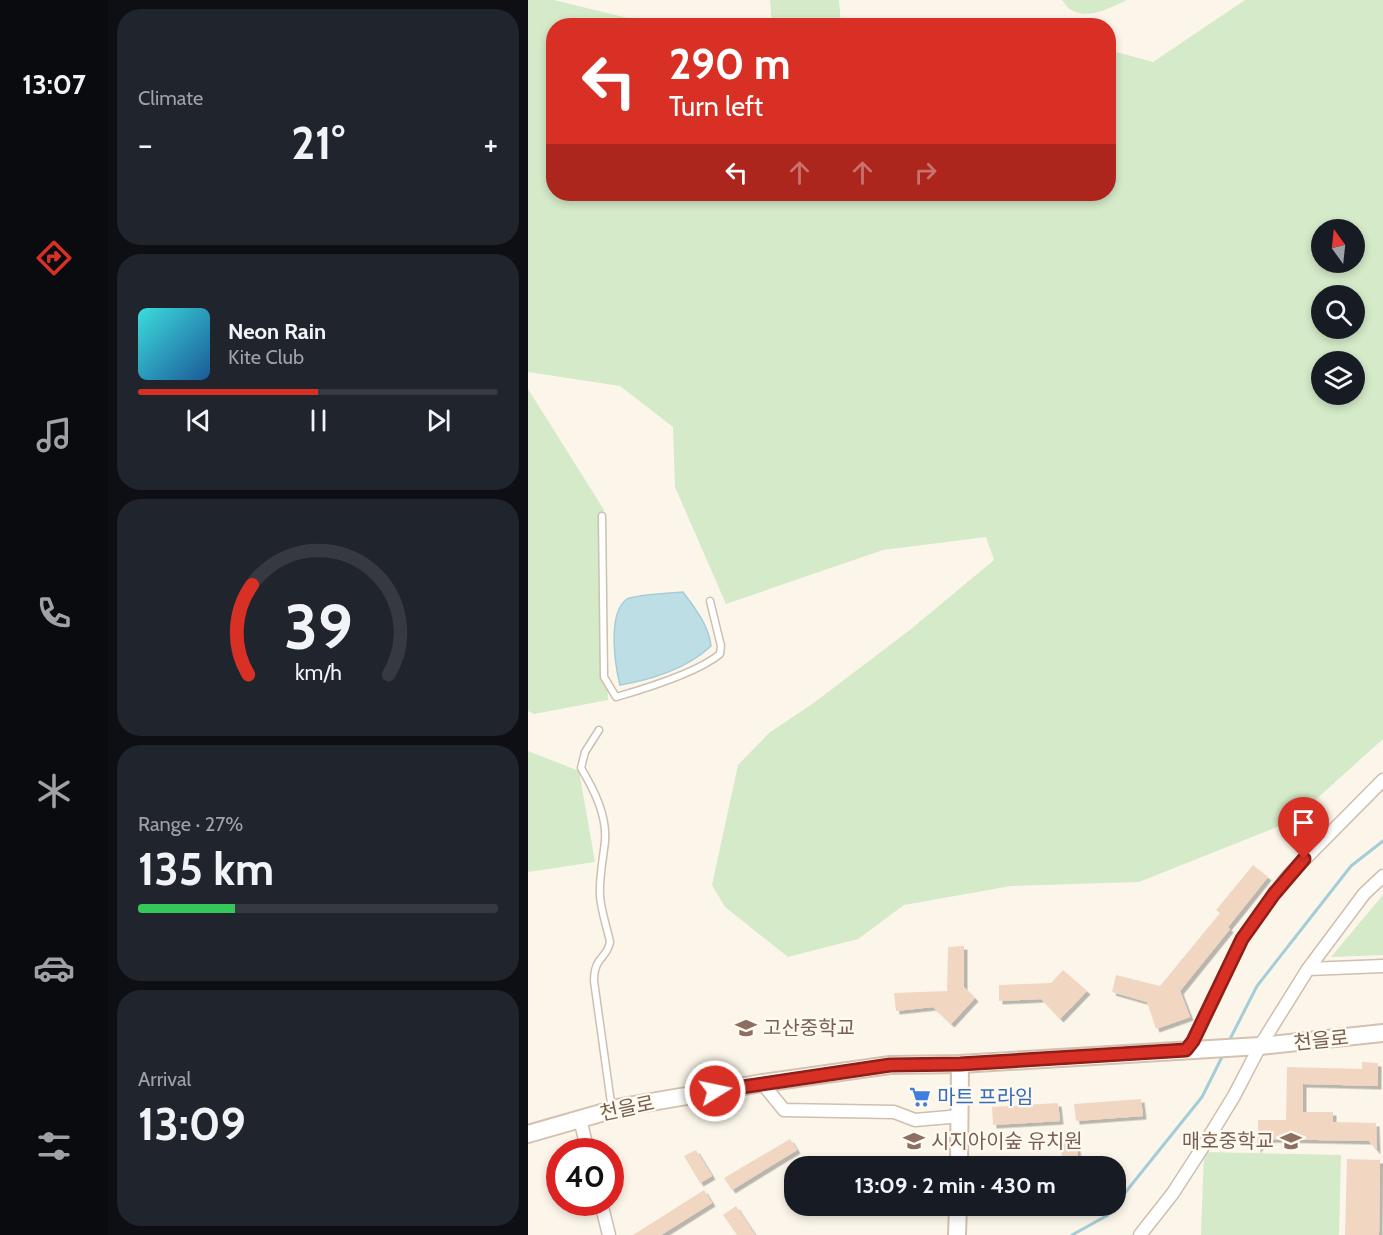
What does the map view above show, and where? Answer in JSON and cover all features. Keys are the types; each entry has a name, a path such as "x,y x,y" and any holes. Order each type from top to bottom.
{"street":[{"path":"1191,1050 1193,1041 1242,939 1289,875 1383,780"},
{"path":"1140,1235 1173,1193 1204,1145 1234,1096 1260,1046 1308,969 1364,894 1383,876"},
{"path":"1308,969 1383,966"},
{"name":"천을로","path":"528,1134 612,1110 762,1083 890,1065 960,1064 1260,1046 1383,1033"},
{"path":"959,1156 960,1064"},
{"path":"762,1083 784,1110 894,1112 915,1120 961,1116"},
{"path":"579,1119 584,1138"},
{"path":"604,1216 609,1235"},
{"path":"957,1235 958,1216"}],"lane":[{"path":"602,516 604,677 616,697 644,689 707,663 720,654 721,646 710,601"},
{"path":"599,730 585,752 581,768 604,818 605,841 600,871 600,895 610,942 609,948 594,969 594,981 612,1110"}],"green space":[{"path":"528,0 554,0 627,18 546,18 546,201 1116,201 1116,52 1153,62 1245,0 1383,0 1383,739 1292,821 1139,882 1011,886 904,905 858,939 788,957 725,907 712,885 738,765 769,733 815,702 911,629 994,560 986,537 883,550 726,604 675,487 673,427 620,386 528,372"},
{"path":"770,0 839,0 840,18 771,18"},
{"path":"1062,0 1127,0 1102,11 1084,14 1069,8"},
{"path":"528,389 604,510 598,546 608,700 534,714 528,711"},
{"path":"528,751 579,771 595,862 528,872"},
{"path":"1383,895 1383,955 1331,957"},
{"path":"1204,1152 1341,1155 1339,1235 1201,1235"}],"water":[{"path":"683,592 704,624 711,646 680,667 644,680 620,685 614,640 617,616 621,606 631,598"}],"building":[{"path":"1253,865 1268,877 1180,991 1190,1017 1156,1029 1147,1002 1112,992 1116,975 1160,986 1220,913 1216,910"},
{"path":"964,946 964,987 975,998 951,1024 933,1007 896,1011 894,993 947,991 948,947"},
{"path":"1063,970 1087,991 1060,1019 1041,999 999,1001 999,985 1051,983"},
{"path":"1362,1062 1378,1063 1378,1086 1303,1084 1303,1112 1333,1112 1333,1122 1376,1123 1377,1151 1369,1141 1265,1139 1257,1150 1258,1120 1286,1120 1287,1067 1362,1069"},
{"path":"1141,1099 1143,1116 1076,1121 1074,1104"},
{"path":"1058,1103 1060,1121 993,1125 992,1107"},
{"path":"1076,1138 1078,1156 1062,1156 1060,1140"},
{"path":"790,1139 797,1150 732,1190 724,1178"},
{"path":"696,1150 712,1176 700,1183 684,1156"},
{"path":"1347,1159 1380,1160 1379,1235 1345,1235"},
{"path":"704,1190 712,1203 661,1235 633,1235"},
{"path":"736,1206 755,1235 737,1235 723,1215"}],"waterway":[{"path":"1229,1041 1257,986 1351,866 1383,841"},
{"path":"1126,1192 1202,1097 1223,1055"},
{"path":"1072,1235 1106,1216"}],"place":[{"name":"고산중학교","path":"746,1028"},
{"name":"마트 프라임","path":"920,1097"},
{"name":"시지아이숲 유치원","path":"914,1141"},
{"name":"매호중학교","path":"1291,1141"}],"route":[{"path":"715,1091 890,1065 960,1064 1186,1050 1193,1041 1242,939 1274,894 1304,859"}]}
